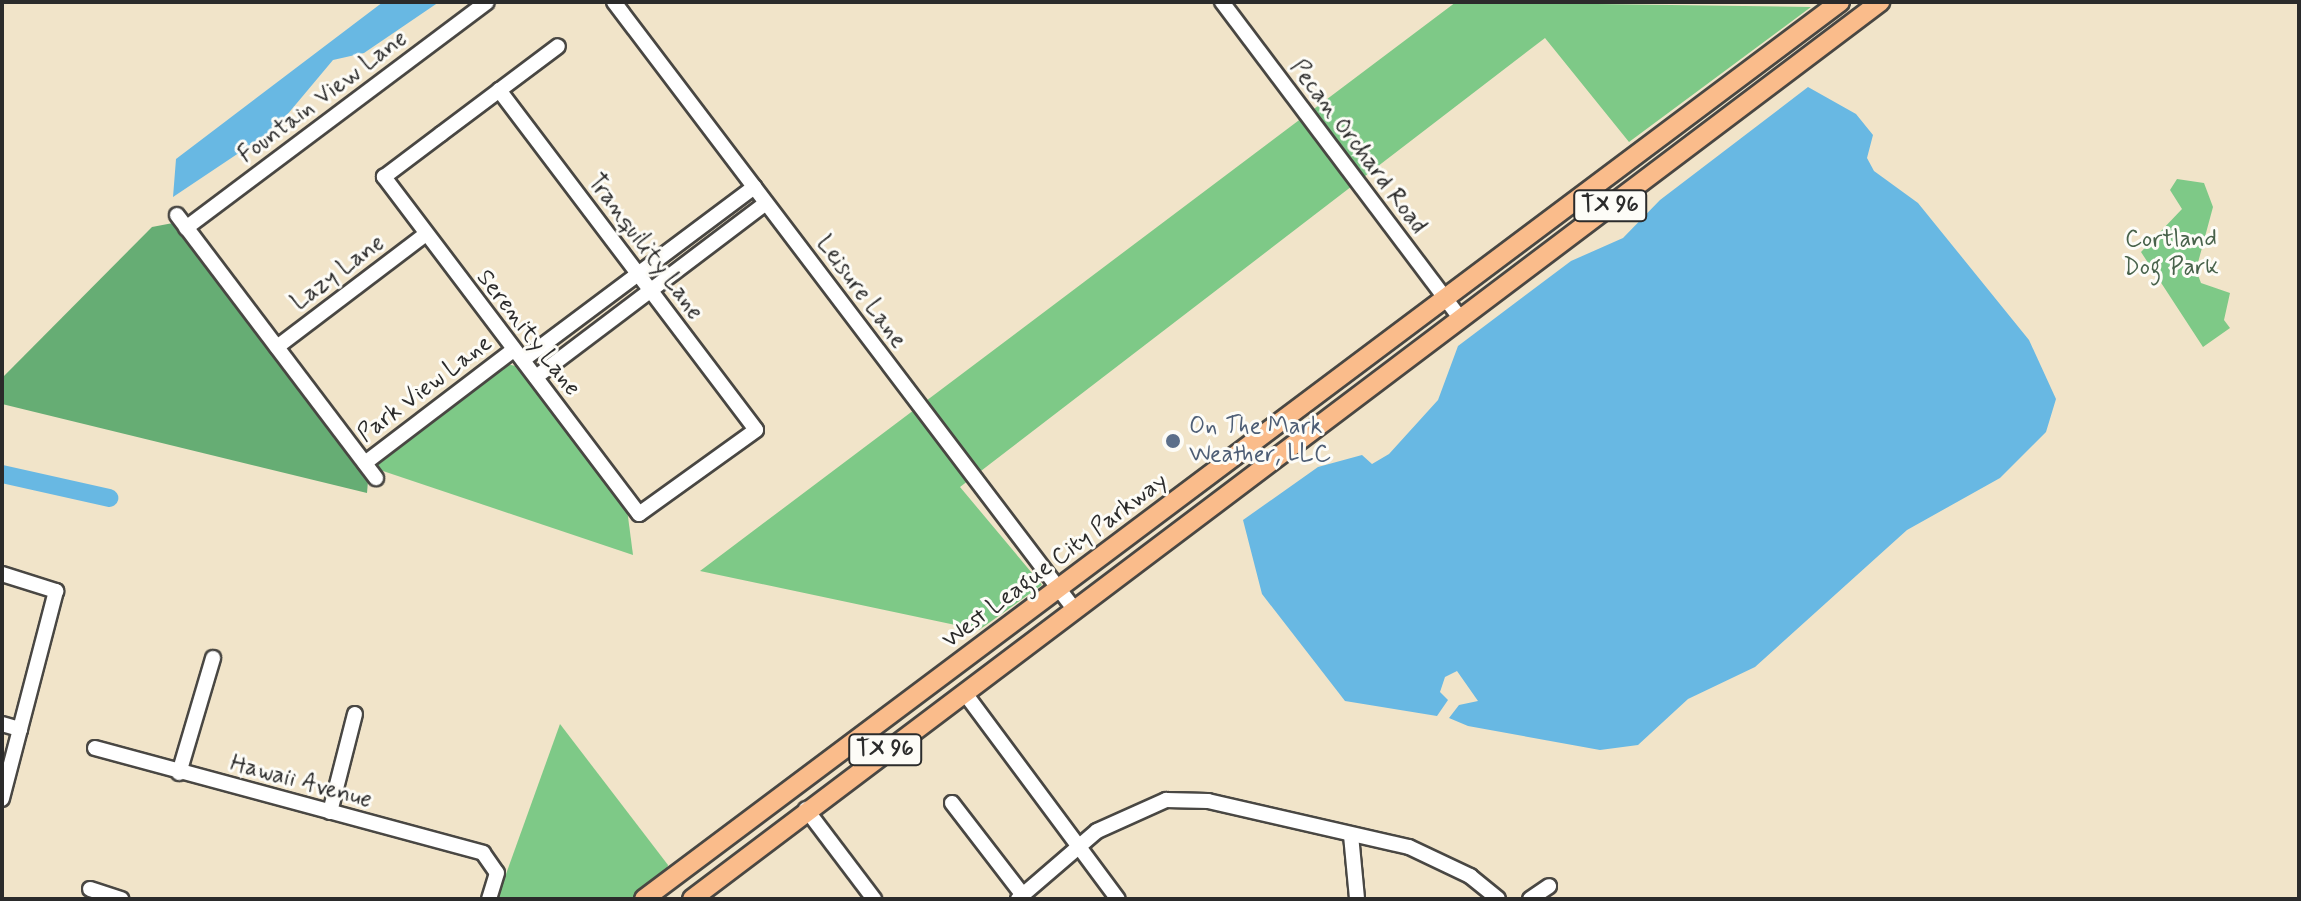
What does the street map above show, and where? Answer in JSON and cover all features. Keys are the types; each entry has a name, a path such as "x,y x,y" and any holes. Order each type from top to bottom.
{"main road":[{"name":"West League City Parkway","path":"692,899 806,809 1880,2"},
{"name":"West League City Parkway","path":"644,899 1831,5"},
{"path":"791,789 806,809"}],"street":[{"name":"Fountain View Lane","path":"186,228 487,2"},
{"name":"Leisure Lane","path":"614,2 1074,609"},
{"name":"Pecan Orchard Road","path":"1222,2 1460,318"},
{"path":"1831,5 1845,28"},
{"path":"499,90 558,46"},
{"name":"Serenity Lane","path":"499,90 384,177 639,514"},
{"name":"Tranquility Lane","path":"499,90 756,430 639,514"},
{"name":"Park View Lane","path":"365,463 639,274 754,187"},
{"path":"536,377 766,203"},
{"path":"177,215 376,478"},
{"name":"Lazy Lane","path":"277,347 426,234"},
{"path":"2,574 51,586 52,606 2,799"},
{"path":"179,773 213,658"},
{"path":"964,692 1118,899"},
{"path":"330,812 355,714"},
{"path":"2,724 20,729"},
{"name":"Hawaii Avenue","path":"95,748 483,853 494,863 489,899"},
{"path":"952,803 1020,897 1077,845 1166,800 1208,801 1409,847 1498,899"},
{"path":"806,809 874,899"},
{"path":"1351,835 1357,899"},
{"path":"1530,899 1549,886"},
{"path":"90,889 121,899"}],"green space":[{"path":"1456,2 1811,7 1629,142 1545,38 960,487 1042,585 979,630 700,571"},
{"name":"Cortland Dog Park","path":"2177,179 2204,183 2213,207 2196,270 2201,283 2230,293 2224,320 2230,328 2203,347 2141,252 2182,209 2170,190"},
{"path":"173,223 368,481 367,493 2,404 2,378 152,227"},
{"path":"507,364 520,367 627,509 633,555 374,468"},
{"path":"560,724 668,865 660,899 497,899"}],"water":[{"path":"383,2 439,2 364,53 333,60 276,128 173,197 176,159"},
{"path":"1808,87 1856,114 1873,135 1867,158 1874,171 1918,203 2029,340 2056,399 2046,432 2000,478 1907,530 1755,667 1688,699 1638,745 1600,750 1468,726 1449,718 1459,705 1478,701 1457,671 1445,677 1440,692 1448,700 1437,716 1345,701 1262,594 1243,520 1318,467 1362,455 1372,464 1389,454 1438,400 1458,346 1571,261 1623,238 1660,200"}],"waterway":[{"path":"2,474 109,498"}],"place":[{"name":"On The Mark Weather, LLC","path":"1173,441"}]}
